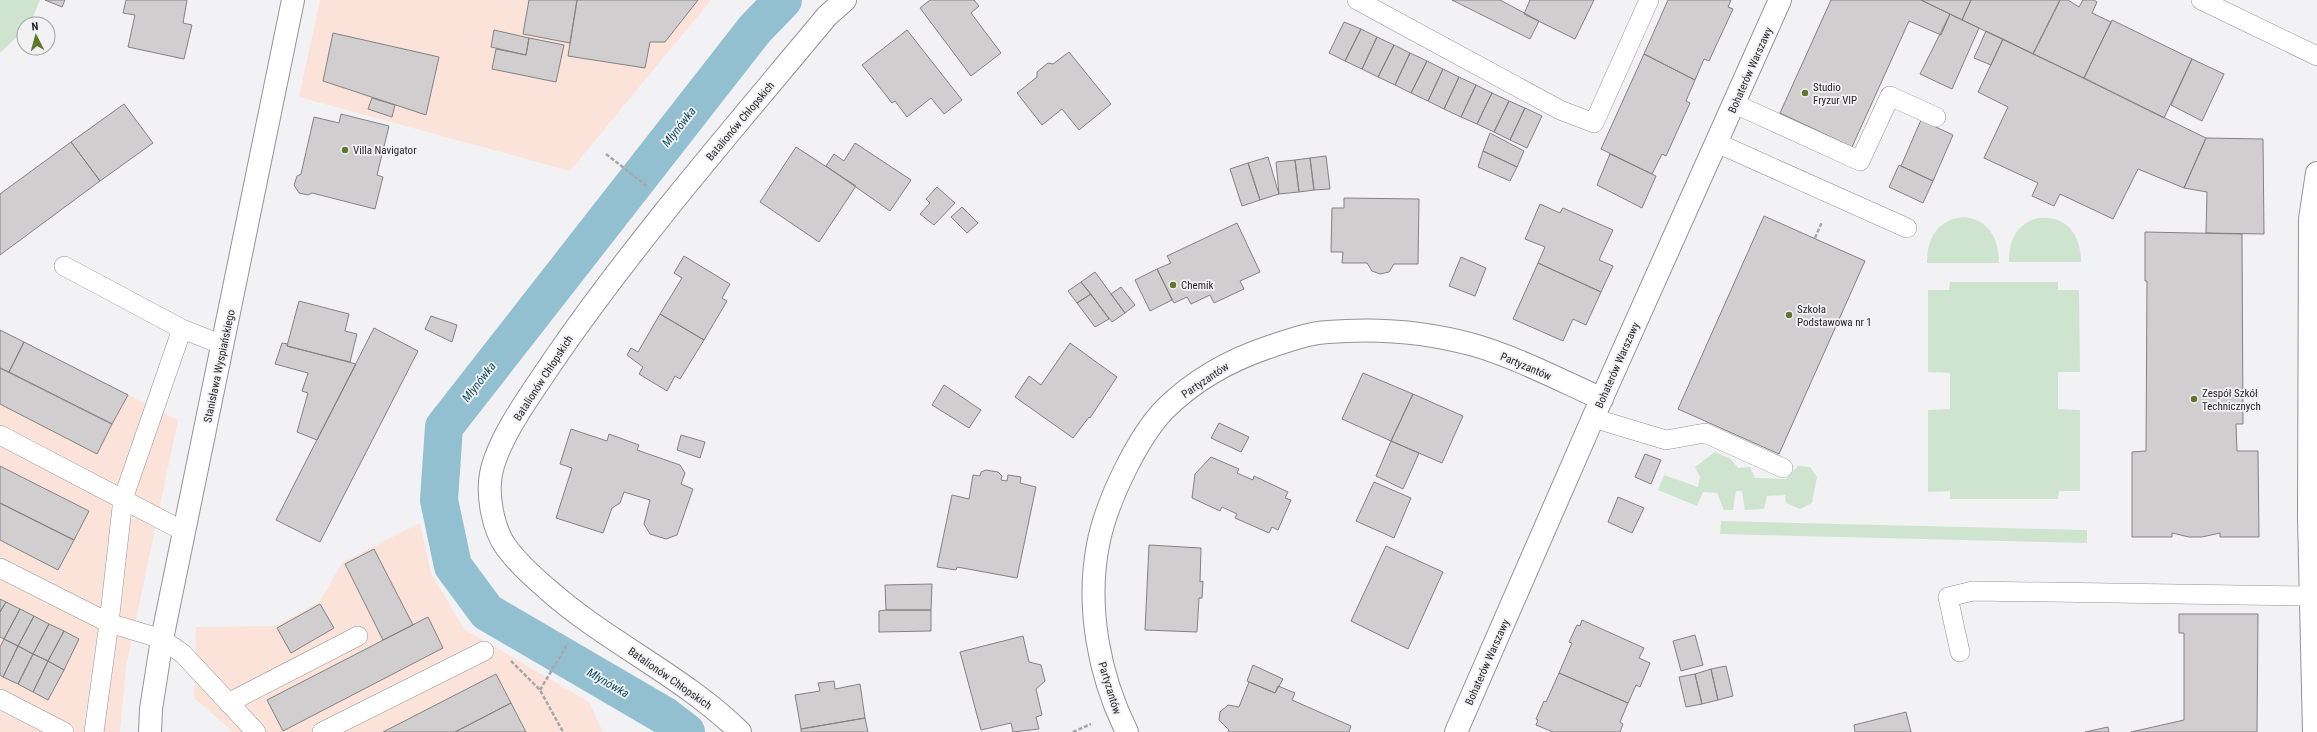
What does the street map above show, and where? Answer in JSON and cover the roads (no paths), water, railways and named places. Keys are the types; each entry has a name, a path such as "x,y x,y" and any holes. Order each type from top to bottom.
{"street":[{"name":"Stanisława Wyspiańskiego","path":"150,732 151,709 162,639 293,0"},
{"name":"Batalionów Chłopskich","path":"740,732 723,715 669,674 583,619 534,578 506,548 498,532 492,514 491,475 504,441 528,398 580,323 680,194 827,16 845,0"},
{"name":"Bohaterów Warszawy","path":"1456,732 1780,0"},
{"path":"2314,732 2311,596 2310,219 2317,173"},
{"name":"Partyzantów","path":"1127,732 1116,711 1099,649 1094,609 1098,544 1116,489 1134,453 1164,411 1192,386 1224,366 1259,350 1299,338 1326,332 1376,331 1421,334 1474,345 1511,359 1598,409"}],"lane":[{"path":"1357,0 1560,110 1594,123 1649,0"},
{"path":"2201,0 2317,56"},
{"path":"1735,104 1860,161 1890,96 1936,117"},
{"path":"1717,143 1908,228"},
{"path":"64,266 182,329 223,345"},
{"path":"94,732 109,624 123,499 182,329"},
{"path":"1598,409 1666,440 1705,433 1783,468"},
{"path":"0,435 185,532"},
{"path":"0,568 109,624 162,639 183,654 256,732"},
{"path":"1960,652 1948,597 1973,591 2311,596"},
{"path":"228,703 358,636"},
{"path":"322,732 484,651"},
{"path":"0,699 64,732"}],"waterway":[{"name":"Młynówka","path":"686,732 665,716 487,612 453,566 439,500 444,427 755,29 783,0"}],"place":[{"name":"Studio Fryzur VIP","path":"1805,93"},
{"name":"Villa Navigator","path":"345,150"},
{"name":"Chemik","path":"1173,285"},
{"name":"Szkoła Podstawowa nr 1","path":"1789,315"},
{"name":"Zespół Szkół Technicznych","path":"2194,399"}]}
